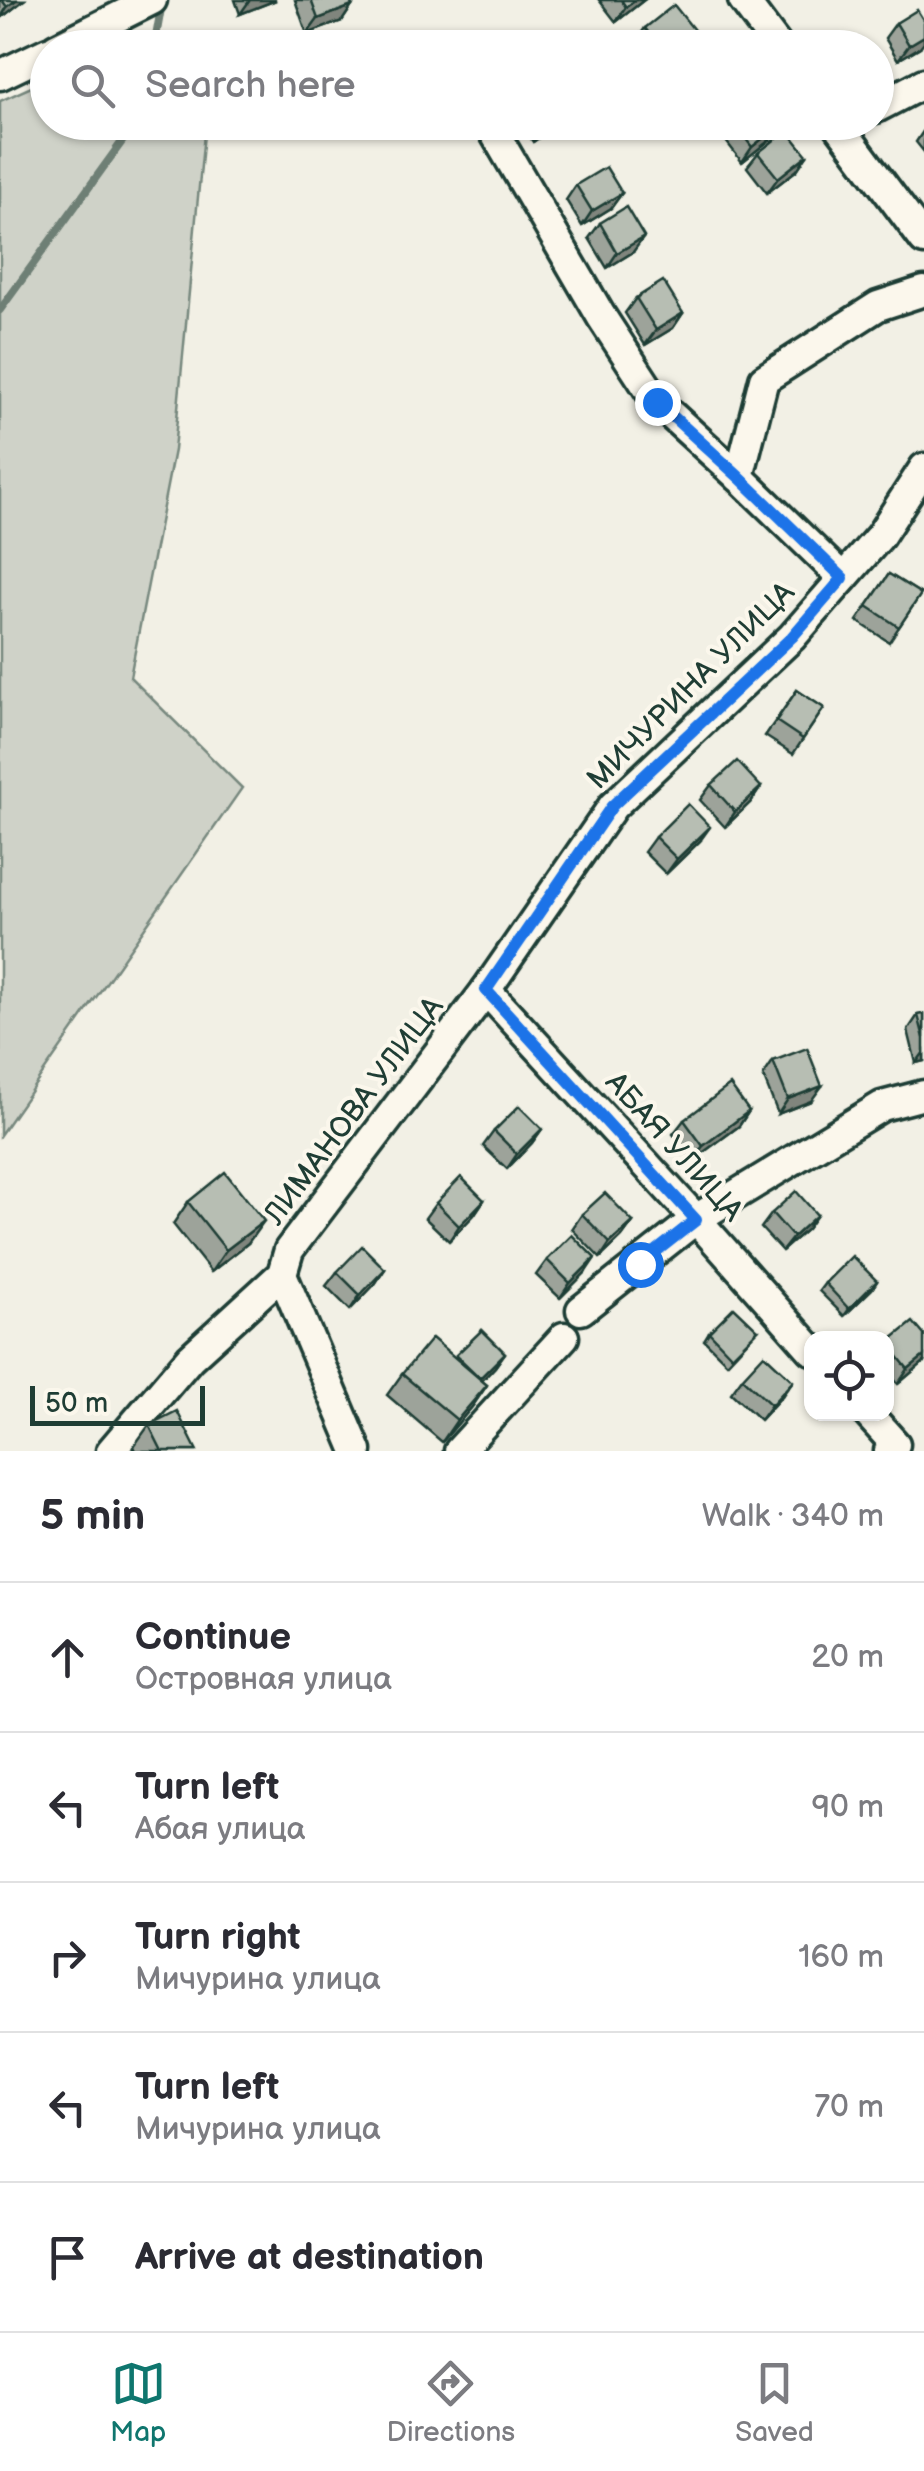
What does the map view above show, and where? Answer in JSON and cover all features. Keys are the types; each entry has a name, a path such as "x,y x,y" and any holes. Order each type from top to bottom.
{"street":[{"path":"93,30 152,0"},
{"path":"743,0 766,30"},
{"path":"0,75 30,61"},
{"path":"894,99 924,83"},
{"name":"МИЧУРИНА УЛИЦА","path":"499,140 601,316 657,402 843,578"},
{"path":"852,140 924,240"},
{"path":"739,477 764,379 878,306 924,291"},
{"name":"МИЧУРИНА УЛИЦА","path":"486,990 612,806 792,637 880,536 924,468"},
{"name":"АБАЯ УЛИЦА","path":"486,990 804,1341"},
{"name":"ЛИМАНОВА УЛИЦА","path":"111,1451 190,1358 282,1274 289,1250 486,990"},
{"path":"580,1310 696,1220 882,1106 924,1095"},
{"name":"ЛИМАНОВА УЛИЦА","path":"282,1274 357,1451"},
{"path":"459,1451 564,1337"},
{"path":"874,1421 895,1444 888,1451"}],"shaded area":[{"path":"30,88 30,140 203,140 174,450 130,677 242,788 0,1135 0,101"}],"building":[{"path":"311,0 350,0 352,6 318,19"},
{"path":"674,5 694,30 646,30"},
{"path":"917,10 924,21 924,36 909,45 896,23"},
{"path":"774,140 795,140 807,155 778,178 758,153"},
{"path":"606,167 622,193 592,211 576,185"},
{"path":"626,207 644,237 617,253 600,223"},
{"path":"663,281 683,313 656,330 636,298"},
{"path":"889,574 921,594 899,627 867,606"},
{"path":"797,690 824,708 803,739 776,721"},
{"path":"737,761 761,787 735,812 711,785"},
{"path":"688,804 710,827 677,859 655,837"},
{"path":"924,1014 924,1038 918,1015"},
{"path":"807,1048 822,1086 788,1099 773,1061"},
{"path":"730,1085 749,1111 703,1146 684,1120"},
{"path":"519,1106 542,1129 517,1154 494,1131"},
{"path":"225,1172 264,1221 226,1250 188,1202"},
{"path":"461,1177 484,1200 459,1226 436,1203"},
{"path":"796,1191 817,1215 793,1237 772,1213"},
{"path":"605,1193 633,1222 610,1243 582,1214"},
{"path":"572,1235 595,1258 570,1283 547,1260"},
{"path":"362,1246 385,1269 360,1295 337,1272"},
{"path":"852,1256 877,1281 849,1309 825,1283"},
{"path":"734,1307 758,1330 732,1356 709,1332"},
{"path":"913,1322 924,1335 924,1356 908,1369 894,1352 894,1337"},
{"path":"482,1330 505,1353 480,1378 456,1355"},
{"path":"432,1338 487,1385 457,1420 402,1374"},
{"path":"764,1354 793,1381 771,1405 742,1378"},
{"path":"177,1411 197,1451 162,1451 149,1425"}],"waterway":[{"path":"157,30 162,3"},
{"path":"0,310 123,140"}],"route":[{"path":"640,1264 696,1220 486,990 612,806 792,637 843,578 657,402"}]}
